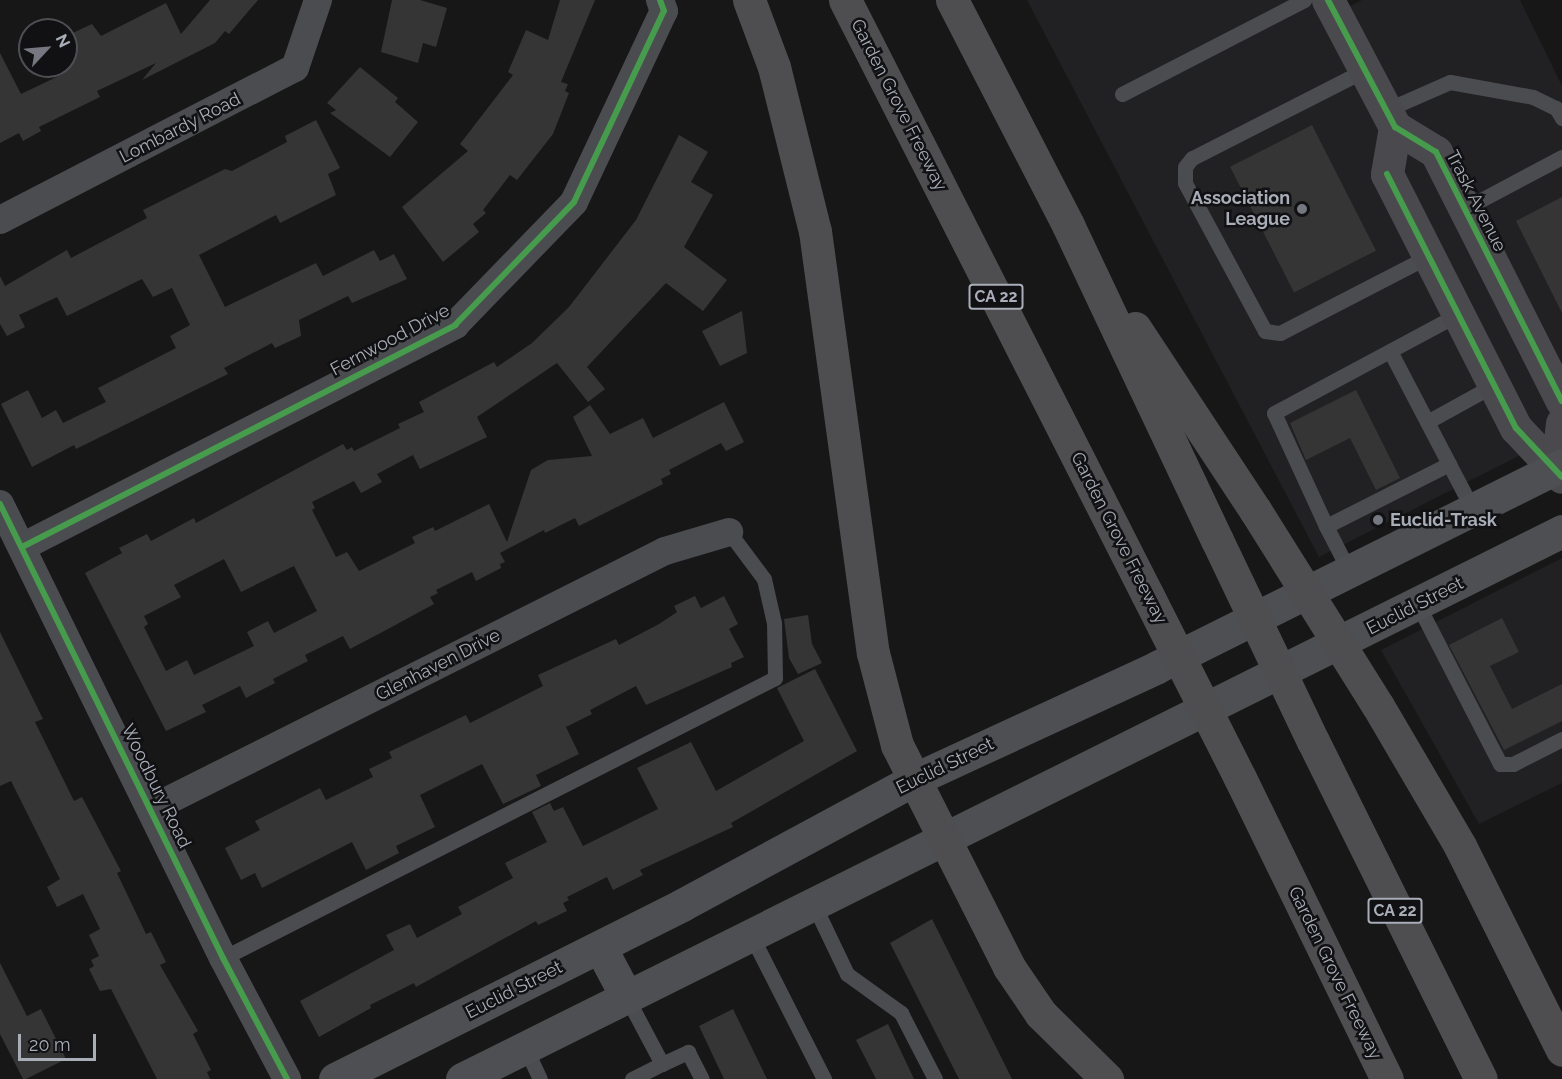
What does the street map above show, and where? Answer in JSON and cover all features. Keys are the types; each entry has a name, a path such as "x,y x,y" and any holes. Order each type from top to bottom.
{"highway":[{"path":"749,0 774,67 815,231 873,653 890,721 913,780 942,839 1024,991 1058,1033 1107,1079"},
{"name":"Garden Grove Freeway","path":"845,0 1240,778 1387,1079"},
{"name":"CA 22","path":"952,0 1068,225 1313,741 1480,1079"},
{"path":"1068,225 1255,510 1378,706 1460,846 1562,1050"}],"main road":[{"path":"1328,0 1390,119 1387,174 1516,428 1560,470"},
{"name":"Trask Avenue","path":"1390,119 1436,152 1562,401"},
{"path":"1560,470 1562,423"},
{"name":"Euclid Street","path":"335,1079 600,947 913,780 1158,667 1473,510 1560,470"},
{"name":"Euclid Street","path":"462,1079 750,933 1418,605 1562,531"},
{"path":"600,947 626,996"}],"street":[{"name":"Lombardy Road","path":"0,220 295,68 318,0"},
{"name":"Fernwood Drive","path":"22,547 455,325 574,202 664,11 660,0"},
{"name":"Woodbury Road","path":"0,504 222,958 287,1079"},
{"name":"Glenhaven Drive","path":"151,809 664,551 729,532"}],"lane":[{"path":"1122,94 1304,0"},
{"path":"1365,70 1192,158 1185,167 1185,183 1265,331 1280,333 1429,256"},
{"path":"1390,119 1450,82 1533,97 1556,108 1562,118"},
{"path":"1464,209 1562,157"},
{"path":"1349,572 1274,413 1459,314"},
{"path":"1390,351 1473,510"},
{"path":"1427,422 1494,385"},
{"path":"1326,526 1449,464"},
{"path":"222,958 775,678 774,623 764,579 729,532"},
{"path":"1418,605 1500,764 1513,764 1562,739"},
{"path":"813,903 847,974 902,1013 935,1079"},
{"path":"750,933 824,1079"},
{"path":"626,996 662,1064"},
{"path":"525,1047 540,1079"},
{"path":"632,1079 688,1052 702,1079"}],"shaded area":[{"path":"1027,0 1336,0 1342,10 1362,0 1520,0 1562,86 1562,434 1319,557"},
{"path":"1562,558 1562,783 1479,824 1381,650"}],"building":[{"path":"210,0 258,0 229,34 225,31 215,43 142,80 156,63 97,91 100,97 39,127 41,131 23,141 19,133 0,143 0,53 21,94 55,78 78,78 78,30 92,24 101,36 166,3 181,34"},
{"path":"392,0 420,0 447,8 436,47 423,43 418,63 381,52"},
{"path":"560,0 595,0 561,82 568,84 565,91 569,93 553,134 517,180 510,175 483,210 486,213 473,224 479,232 443,262 402,207 468,151 460,144 513,75 508,72 526,30 548,40"},
{"path":"360,67 398,98 395,102 418,122 390,157 330,113 336,110 327,103"},
{"path":"316,120 340,168 328,174 336,195 280,223 276,215 199,255 225,307 316,263 323,276 374,250 380,261 394,254 407,279 352,303 348,296 299,320 301,336 275,348 272,343 224,368 228,374 76,449 74,445 32,467 1,404 28,390 42,418 56,410 63,423 106,402 98,388 176,348 170,336 190,325 172,288 153,297 142,279 67,316 57,297 19,315 25,327 7,336 0,324 0,276 5,286 67,250 71,258 147,218 143,210 225,169 232,171 287,142 285,136"},
{"name":"Association League","path":"1312,125 1376,251 1294,292 1230,167"},
{"path":"679,135 708,152 691,182 713,195 684,247 727,280 703,311 666,283 587,367 605,389 588,402 557,363 477,417 487,437 420,469 413,455 377,474 382,482 361,493 354,481 312,502 315,508 312,510 336,557 347,552 359,571 415,543 412,537 433,527 435,531 489,504 507,542 531,470 548,460 592,456 573,417 590,405 610,434 643,418 653,438 724,402 744,442 726,451 721,443 669,470 671,474 661,479 663,484 579,526 575,518 545,533 544,530 500,553 505,562 500,564 501,568 476,581 472,572 436,590 438,593 430,597 434,604 388,629 350,649 343,636 305,655 308,661 273,679 275,683 246,698 240,686 202,705 206,712 166,731 85,573 122,553 119,548 147,534 151,541 194,518 196,523 343,444 347,450 352,447 354,451 400,428 398,424 424,412 419,402 494,362 497,367 532,343 569,307 636,220","holes":["224,559 241,592 294,566 317,611 274,633 268,621 247,632 254,646 194,675 187,660 166,671 144,627 148,624 144,616 181,597 174,585"]},
{"path":"1562,197 1562,313 1516,221"},
{"path":"742,311 747,353 720,366 702,331"},
{"path":"1356,390 1400,478 1376,490 1350,438 1306,460 1290,423"},
{"path":"695,596 701,608 724,596 738,624 729,629 744,657 731,663 732,667 646,705 636,686 590,710 592,714 566,727 579,754 536,775 541,786 503,804 482,764 420,795 435,827 396,846 399,853 366,870 352,842 262,888 255,873 241,880 225,848 260,830 255,821 320,788 326,800 373,777 369,769 392,758 389,752 466,715 470,723 543,686 538,675 616,639 619,645 659,624 677,612 674,606"},
{"path":"808,615 812,644 822,663 798,674 789,658 784,619"},
{"path":"1502,618 1519,652 1490,666 1512,709 1562,684 1562,721 1504,750 1449,645"},
{"path":"0,632 43,719 35,722 74,801 82,797 121,871 117,873 146,934 151,932 166,962 160,965 198,1031 193,1034 211,1070 207,1072 210,1079 157,1079 111,989 100,991 89,969 94,966 91,960 99,956 89,935 100,929 83,894 57,907 47,887 60,879 11,781 0,786"},
{"path":"815,669 857,751 731,823 733,827 640,870 643,875 613,890 607,877 567,897 569,900 563,903 567,911 538,925 536,921 416,987 414,983 370,1005 371,1008 319,1037 300,1001 394,950 386,935 410,924 417,938 462,914 458,907 513,878 505,863 547,842 532,812 550,803 554,811 563,807 583,846 658,809 637,768 691,742 716,791 804,741 777,688"},
{"path":"932,919 1012,1079 959,1079 890,943"},
{"path":"0,963 27,1016 41,1009 66,1059 26,1079 23,1079 0,1034"},
{"path":"733,1009 767,1079 724,1079 699,1026"},
{"path":"888,1024 914,1079 876,1079 856,1040"}],"cycle path":[{"path":"22,547 455,325 574,202 664,11 660,0"},
{"path":"1328,0 1395,127 1436,152 1562,401"},
{"path":"1387,174 1516,428 1562,477"},
{"path":"0,504 223,958 287,1079"}],"place":[{"name":"Association League","path":"1302,209"},
{"name":"Euclid-Trask","path":"1378,520"}]}
